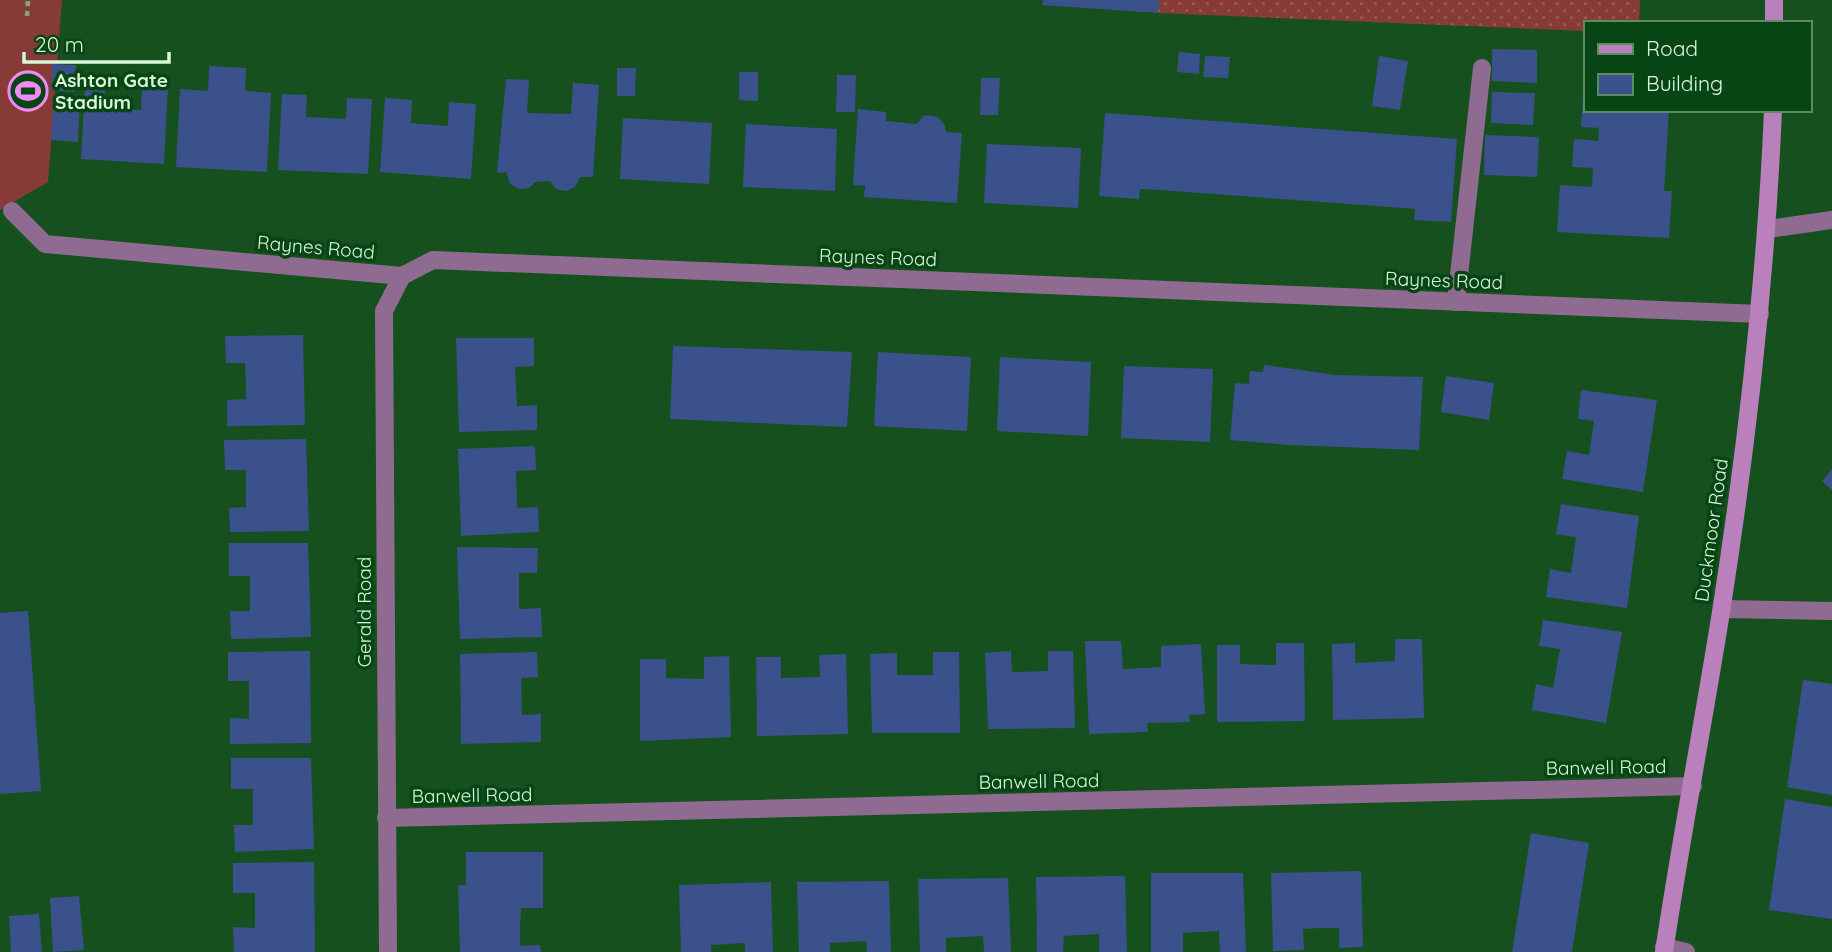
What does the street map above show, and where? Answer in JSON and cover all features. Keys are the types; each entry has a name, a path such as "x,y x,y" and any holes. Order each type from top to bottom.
{"street":[{"path":"1774,0 1774,21"},
{"path":"1456,302 1482,68"},
{"name":"Duckmoor Road","path":"1664,950 1722,609 1760,314 1768,229 1773,112"},
{"name":"Raynes Road","path":"12,211 45,244 402,276 433,260 1760,314"},
{"path":"1768,229 1832,220"},
{"name":"Gerald Road","path":"388,952 384,311 402,276"},
{"path":"1722,609 1832,611"},
{"name":"Banwell Road","path":"386,818 1693,786"},
{"path":"1664,950 1686,952"}],"path":[{"path":"27,16 29,0"}],"shaded area":[{"name":"Ashton Gate Stadium","path":"0,0 62,0 48,182 0,210"},
{"path":"1159,0 1640,0 1639,21 1584,21 1584,31 1158,13"}],"building":[{"path":"1043,0 1159,0 1158,13 1042,5"},
{"path":"1492,49 1537,50 1537,83 1492,81"},
{"path":"1179,52 1200,54 1199,74 1177,72"},
{"path":"1205,56 1230,57 1228,78 1203,77"},
{"path":"1379,56 1408,61 1400,110 1372,106"},
{"path":"52,64 76,65 75,92 51,90"},
{"path":"209,66 246,68 245,91 271,93 267,172 176,167 180,89 208,91"},
{"path":"617,68 636,68 635,96 617,96"},
{"path":"739,72 758,72 758,101 739,100"},
{"path":"837,75 856,75 855,112 836,112"},
{"path":"981,78 1000,78 998,115 980,115"},
{"path":"506,79 529,80 527,113 571,114 573,83 599,85 593,177 580,177 575,187 566,191 556,189 550,181 535,182 529,188 519,189 510,184 506,172 497,173"},
{"path":"85,85 105,86 104,108 141,110 142,86 168,87 164,164 81,159"},
{"path":"1492,92 1535,93 1533,125 1491,123"},
{"path":"282,94 307,95 306,117 346,119 347,98 372,99 368,174 278,170"},
{"path":"54,96 80,99 78,142 51,140"},
{"path":"1583,96 1584,112 1669,112 1664,191 1672,191 1669,238 1557,232 1560,185 1592,187 1593,168 1572,167 1574,139 1598,141 1599,128 1581,127"},
{"path":"385,98 412,100 411,123 448,126 449,102 476,104 471,179 380,172"},
{"path":"858,109 886,112 886,121 917,124 924,115 938,117 946,132 962,133 957,203 864,197 865,186 853,185"},
{"path":"1105,113 1457,139 1451,222 1414,220 1415,209 1364,205 1145,189 1140,189 1139,199 1099,196"},
{"path":"623,118 712,123 709,184 620,179"},
{"path":"746,124 837,129 835,191 743,187"},
{"path":"1485,135 1539,137 1537,177 1484,175"},
{"path":"987,144 1081,148 1078,208 984,203"},
{"path":"303,335 305,425 227,426 227,400 246,399 246,383 245,363 226,363 225,336"},
{"path":"456,338 534,338 534,366 515,367 517,406 537,405 537,430 459,432"},
{"path":"673,346 852,352 847,427 670,419"},
{"path":"878,352 971,357 967,431 874,426"},
{"path":"1000,357 1091,362 1088,436 997,431"},
{"path":"1264,365 1336,375 1423,377 1419,450 1230,440 1235,383 1249,384 1250,371 1263,372"},
{"path":"1124,366 1213,369 1210,442 1121,438"},
{"path":"1446,376 1494,383 1489,420 1441,412"},
{"path":"1581,390 1657,400 1643,492 1562,479 1567,451 1589,455 1594,421 1578,419"},
{"path":"306,439 309,531 230,532 229,508 246,507 246,470 225,470 224,440"},
{"path":"535,446 536,470 516,471 517,508 538,507 539,532 461,536 458,449"},
{"path":"1832,469 1832,490 1822,481"},
{"path":"1561,504 1639,516 1627,608 1546,597 1550,569 1571,573 1576,537 1556,534"},
{"path":"229,543 308,543 311,637 231,639 230,611 250,611 250,576 229,576"},
{"path":"457,547 538,548 537,573 519,573 519,609 541,608 542,637 460,639"},
{"path":"28,611 41,791 0,794 0,613"},
{"path":"1543,620 1622,632 1606,723 1532,710 1536,684 1553,688 1560,649 1539,646"},
{"path":"1395,639 1422,639 1424,718 1333,720 1332,644 1355,643 1355,663 1395,661"},
{"path":"1085,641 1121,641 1123,669 1161,667 1161,646 1201,644 1205,714 1189,715 1190,722 1147,723 1148,732 1089,734"},
{"path":"1276,643 1304,643 1305,721 1217,722 1217,645 1240,645 1240,664 1276,665"},
{"path":"310,651 311,743 230,744 230,718 249,719 249,681 228,681 228,652"},
{"path":"1011,651 1012,672 1048,671 1048,651 1073,651 1075,728 988,729 985,653"},
{"path":"537,652 538,677 521,678 522,715 541,714 541,742 461,744 460,654"},
{"path":"933,652 959,652 960,733 872,733 870,654 897,653 897,675 933,675"},
{"path":"846,654 848,734 757,736 756,657 781,657 781,678 820,677 819,655"},
{"path":"729,656 731,737 640,741 640,659 666,659 666,678 704,679 704,657"},
{"path":"1803,680 1832,684 1832,795 1787,787"},
{"path":"231,758 311,758 314,849 235,852 234,825 253,825 253,789 231,789"},
{"path":"1785,799 1832,807 1832,919 1769,910"},
{"path":"1531,833 1589,843 1572,952 1512,952"},
{"path":"466,852 543,852 543,908 521,908 520,927 520,946 540,945 541,952 460,952 458,885 466,885"},
{"path":"314,862 315,952 234,952 233,927 255,928 255,893 233,893 233,863"},
{"path":"1361,871 1363,947 1339,948 1339,928 1321,928 1303,929 1304,950 1273,951 1271,873"},
{"path":"1151,873 1243,873 1246,952 1220,952 1219,931 1183,933 1183,952 1151,952"},
{"path":"1125,876 1127,952 1099,952 1099,934 1064,936 1063,952 1037,952 1036,877"},
{"path":"1008,878 1011,952 984,952 983,936 946,938 946,952 920,952 918,879"},
{"path":"889,881 891,952 867,952 866,941 830,943 830,952 799,952 797,882"},
{"path":"771,882 773,952 745,952 745,943 711,945 711,952 681,952 679,885"},
{"path":"79,896 84,950 53,952 50,898"},
{"path":"39,914 42,952 11,952 9,916"}],"place":[{"name":"Ashton Gate Stadium","path":"28,91"}]}
